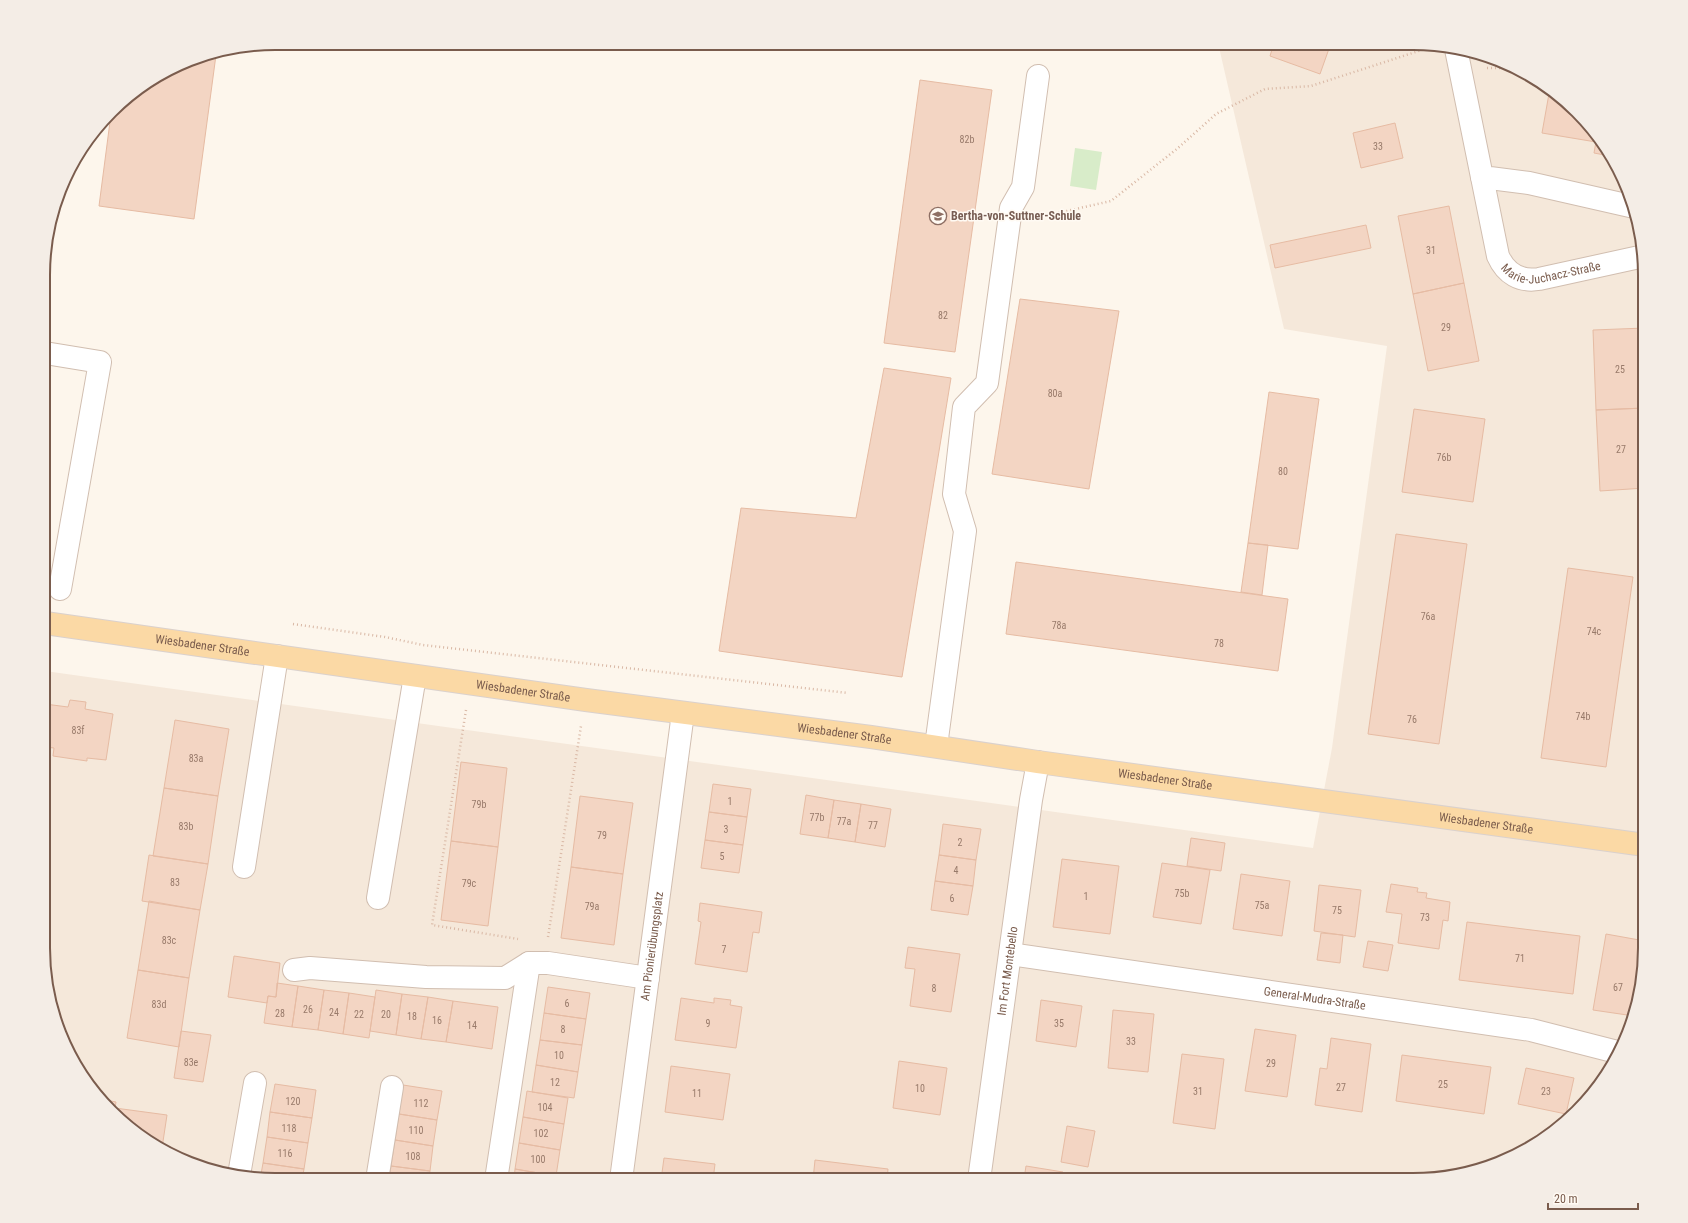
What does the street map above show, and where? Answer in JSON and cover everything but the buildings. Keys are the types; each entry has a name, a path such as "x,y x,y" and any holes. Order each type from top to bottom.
{"main road":[{"name":"Wiesbadener Straße","path":"50,624 470,684 936,746 1038,762 1638,844"}],"street":[{"name":"Marie-Juchacz-Straße","path":"1457,54 1498,256 1502,264 1514,276 1531,280 1638,257"},
{"path":"936,746 965,531 954,494 964,407 986,383 1011,208 1023,187 1038,76"},
{"path":"1482,177 1529,183 1627,205"},
{"path":"50,354 100,362 60,589"},
{"path":"244,867 277,656"},
{"path":"378,898 415,676"},
{"name":"Am Pionierübungsplatz","path":"622,1173 683,713"},
{"name":"Im Fort Montebello","path":"980,1173 1031,800 1038,762"},
{"name":"General-Mudra-Straße","path":"1010,954 1530,1030 1613,1051"},
{"path":"294,970 310,968 426,977 505,978 529,963 548,963 648,978"},
{"path":"497,1173 529,963"},
{"path":"240,1170 255,1083"},
{"path":"377,1173 392,1087"}],"path":[{"path":"1011,208 1049,215 1111,201 1178,148 1216,114 1265,89 1311,86 1421,50"},
{"path":"292,624 385,637 423,645 848,693"},
{"path":"470,684 432,925 524,940"},
{"path":"547,943 586,700"}],"shaded area":[{"path":"1220,50 1428,50 1457,54 1486,62 1513,73 1550,96 1572,116 1592,138 1615,175 1630,216 1634,231 1638,260 1638,963 1634,992 1626,1021 1608,1061 1592,1085 1572,1107 1550,1127 1526,1143 1486,1161 1457,1169 1428,1173 260,1173 231,1169 202,1161 162,1143 138,1127 116,1107 96,1085 80,1061 62,1021 54,992 50,963 50,672 1313,848 1332,748 1387,346 1284,329"}],"green space":[{"path":"1075,148 1102,152 1096,190 1070,186"}],"place":[{"name":"Bertha-von-Suttner-Schule","path":"938,216"}]}
